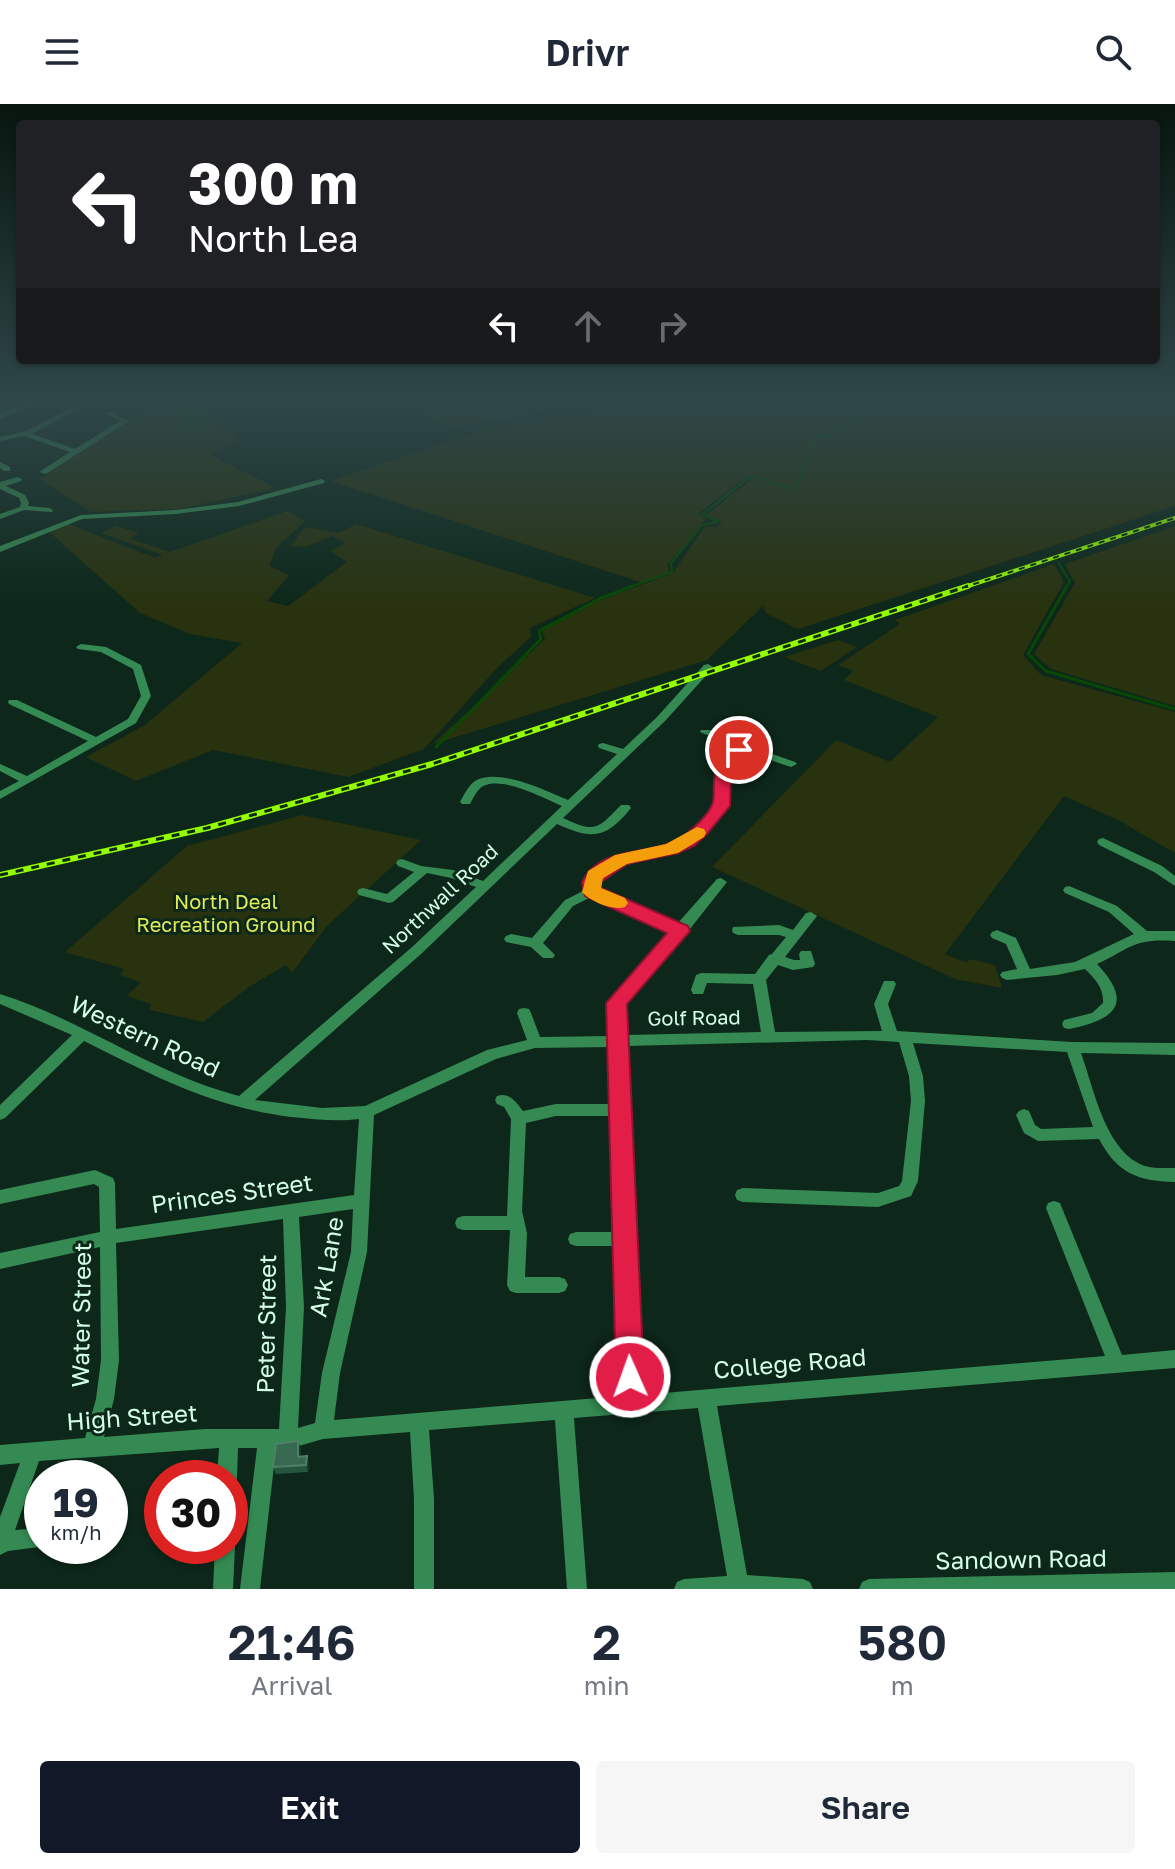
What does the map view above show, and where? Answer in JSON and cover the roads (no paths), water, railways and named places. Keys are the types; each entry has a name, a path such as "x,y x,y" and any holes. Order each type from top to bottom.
{"street":[{"path":"43,472 47,469"},
{"path":"0,485 18,479"},
{"path":"0,549 81,517 176,512 239,504 321,481"},
{"path":"0,485 25,499 23,508"},
{"path":"0,517 23,508 47,512 62,510"},
{"path":"0,796 132,721 146,696 137,667 103,649 81,647"},
{"name":"Northwall Road","path":"241,1103 416,951 624,753 666,720 708,667"},
{"path":"13,702 96,741"},
{"path":"710,736 730,741 739,750 786,759"},
{"path":"603,746 624,753"},
{"path":"591,892 595,875 608,866 687,842 716,816 729,801 723,773 739,750"},
{"path":"0,767 26,780"},
{"path":"466,802 475,787 488,781 539,792 571,806"},
{"path":"556,819 593,834 602,832 620,813 629,823"},
{"path":"1103,842 1158,869 1175,882"},
{"path":"402,863 420,870 453,874 484,886"},
{"path":"363,892 389,899 420,870"},
{"path":"631,1404 617,1003 721,882"},
{"path":"1068,889 1113,909 1143,935"},
{"path":"535,943 569,903 591,892 681,931"},
{"path":"769,1037 759,979 811,916"},
{"path":"738,930 779,930 795,935"},
{"path":"997,935 1015,936 1026,974"},
{"path":"1007,975 1052,973 1088,963 1126,940 1143,935 1175,936"},
{"path":"511,939 535,943 548,955"},
{"path":"774,958 793,965 808,964 806,954"},
{"path":"1077,1019 1105,1014 1111,1005 1111,993 1104,978 1088,963"},
{"path":"698,990 701,978 759,979"},
{"path":"743,1195 878,1200 905,1191 910,1181 918,1101 916,1076 881,1004 889,984"},
{"name":"Western Road","path":"0,999 69,1025 176,1079 241,1103 322,1115 346,1116 367,1112"},
{"path":"524,1013 535,1043"},
{"path":"0,1114 83,1033"},
{"name":"Golf Road","path":"367,1112 492,1054 535,1043 897,1036 1072,1047 1175,1049"},
{"path":"1072,1047 1103,1133 1117,1157 1131,1168 1149,1174 1172,1175"},
{"path":"502,1100 509,1103 519,1118 514,1211 516,1285 559,1285"},
{"path":"519,1118 547,1111 623,1110"},
{"name":"Ark Lane","path":"323,1430 331,1373 359,1252 367,1112"},
{"path":"1024,1115 1029,1129 1038,1135 1103,1133"},
{"name":"Water Street","path":"0,1197 95,1177 107,1183 110,1360 105,1399 92,1447"},
{"name":"Princes Street","path":"0,1261 108,1238 363,1201"},
{"path":"1054,1208 1117,1364"},
{"name":"Peter Street","path":"250,1589 278,1439 295,1307 291,1210"},
{"path":"463,1223 516,1223"},
{"path":"576,1239 626,1239"},
{"name":"College Road","path":"278,1439 323,1430 1175,1359"},
{"path":"706,1398 749,1588"},
{"path":"564,1412 577,1589"},
{"path":"419,1423 424,1499 424,1589"},
{"path":"228,1460 229,1439"},
{"name":"High Street","path":"0,1455 229,1439 278,1439"},
{"path":"24,1540 1,1543 33,1452"},
{"path":"223,1589 224,1564"},
{"name":"Sandown Road","path":"869,1589 1137,1586 1175,1582"},
{"path":"684,1589 803,1589"}],"waterway":[{"path":"627,588 672,572 671,563 702,525 718,522 703,514 752,475 791,489 796,487 803,469"},
{"path":"1058,562 1070,582 1066,588"},
{"path":"436,747 541,639 539,631 601,598 633,586"},
{"path":"1067,586 1028,654 1046,671 1175,709"}],"railway":[{"path":"962,588 1175,518"},
{"path":"0,875 207,828 432,764 968,586"}],"park label":[{"name":"North Deal Recreation Ground","path":"226,914"}]}
